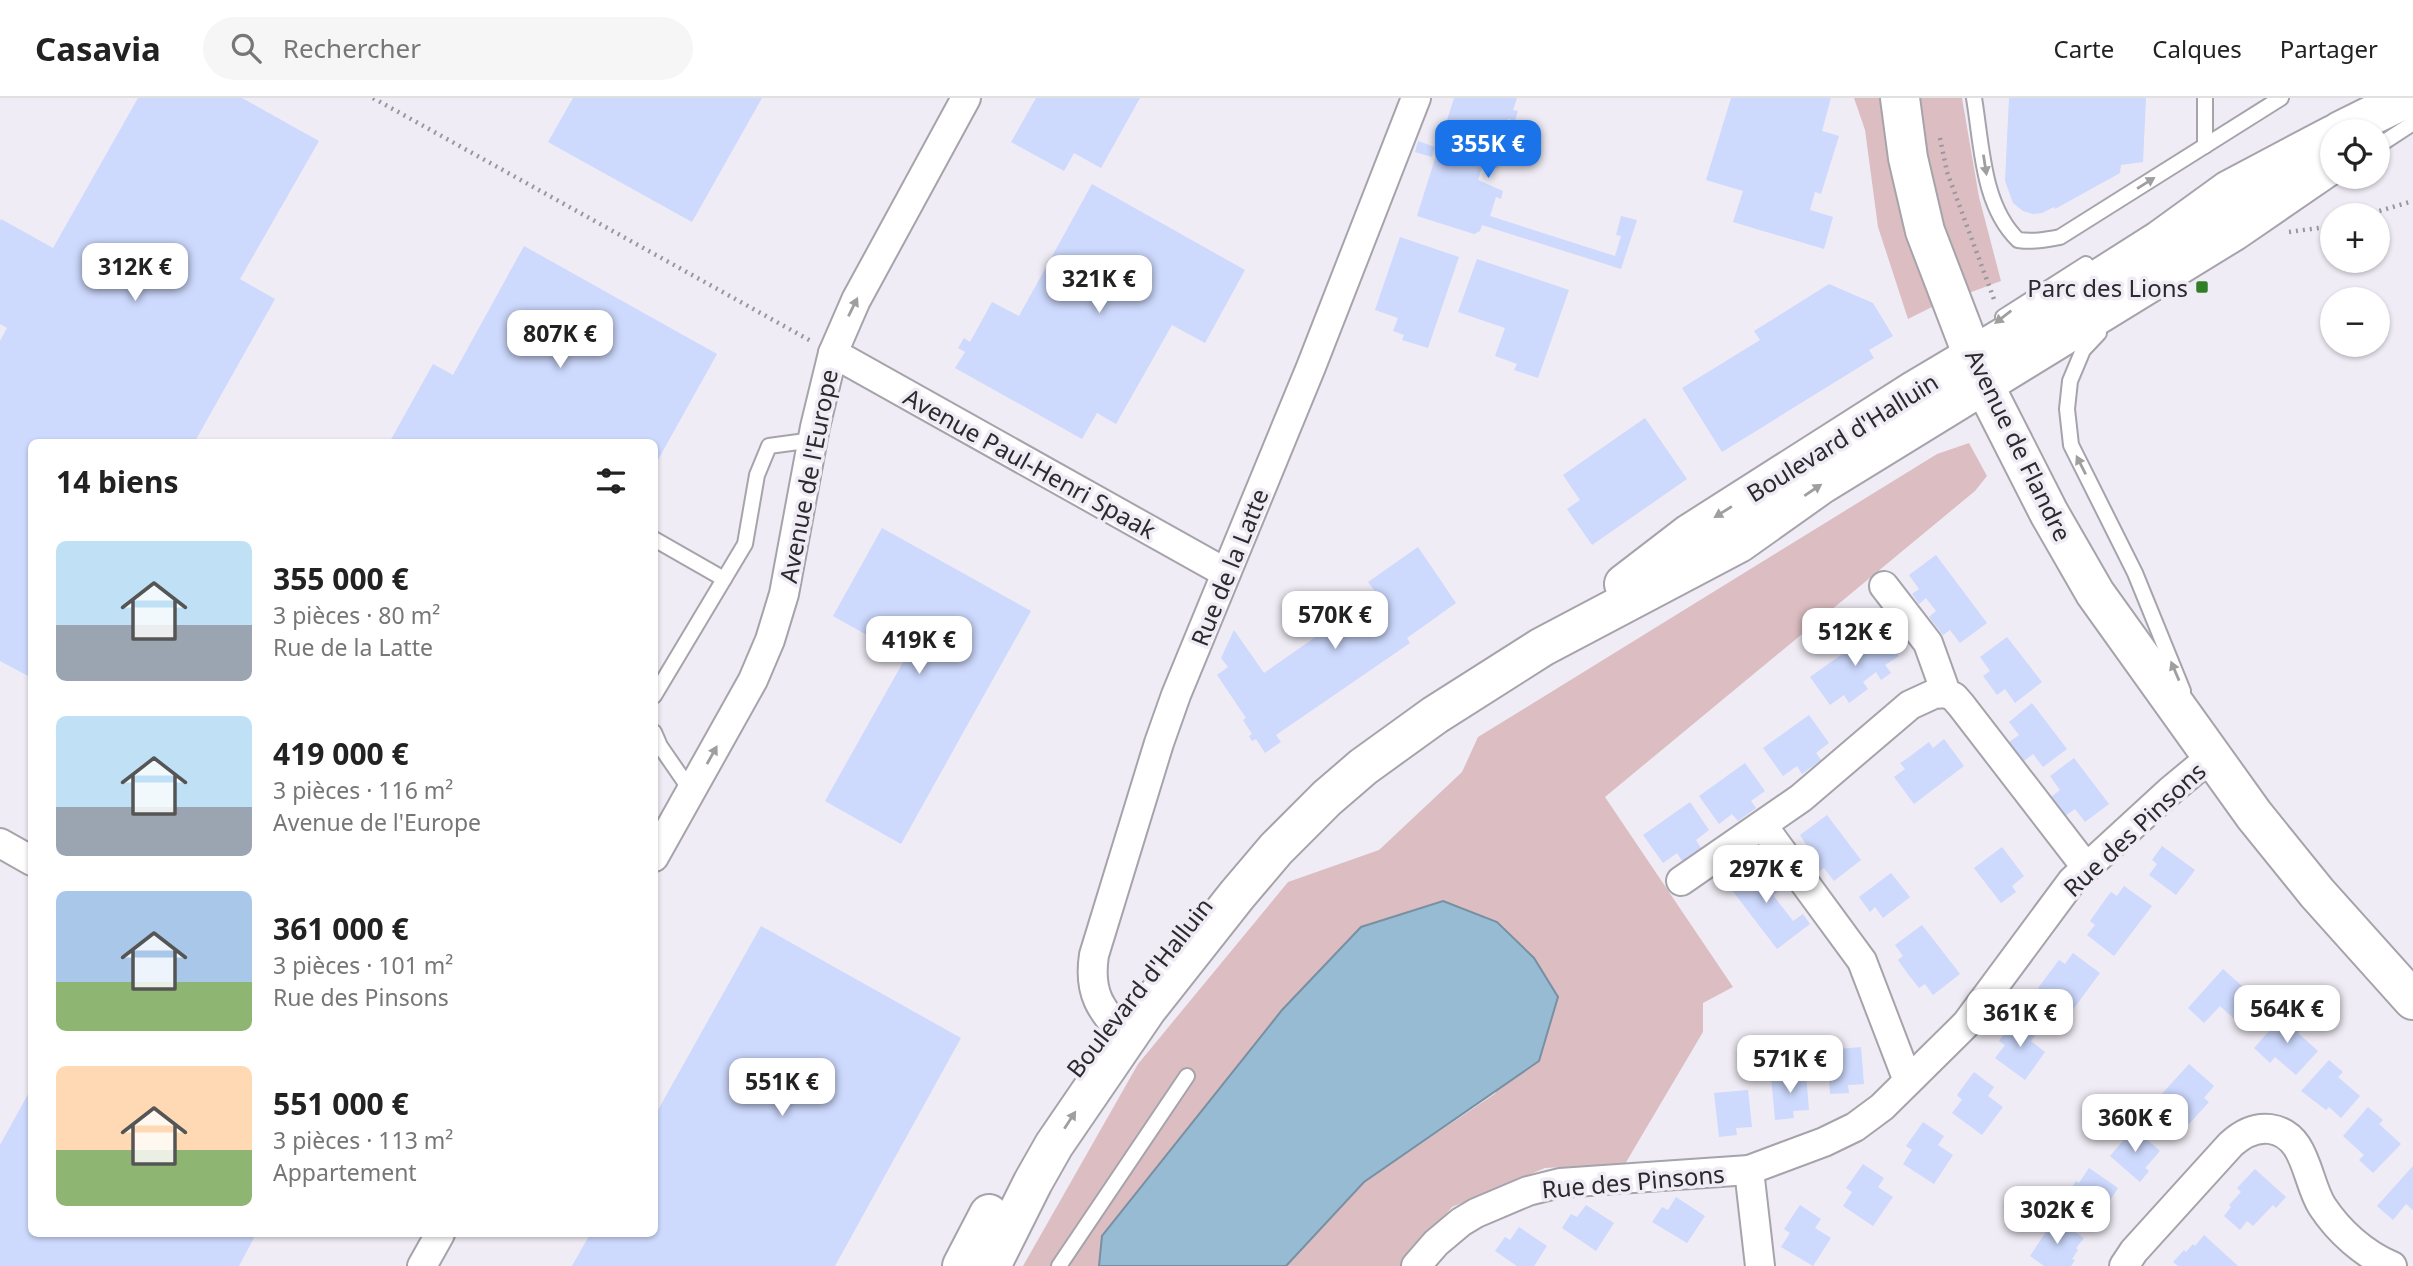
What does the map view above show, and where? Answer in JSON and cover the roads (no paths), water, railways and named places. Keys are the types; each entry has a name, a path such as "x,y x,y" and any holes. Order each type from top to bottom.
{"main road":[{"name":"Avenue de Flandre","path":"1900,98 1904,138 1919,211 1989,346"},
{"name":"Avenue de Flandre","path":"1908,98 1938,208 2049,513 2095,593 2254,816 2317,894 2413,1000"},
{"path":"2364,119 2407,98"},
{"path":"2390,121 2413,104"},
{"name":"Boulevard d'Halluin","path":"976,1262 1037,1126 1117,1028 1160,953 1222,884 1285,826 1426,722 1542,647 1689,534 1915,390 2160,240 2229,190 2320,142"},
{"name":"Boulevard d'Halluin","path":"1989,346 2056,341 2255,218 2320,172"}],"street":[{"name":"Avenue de l'Europe","path":"658,850 753,680 770,640 784,594 813,440 833,353 856,300 967,98"},
{"name":"Rue de la Latte","path":"1117,1028 1093,991 1091,970 1166,721 1311,367 1416,98"},
{"name":"Avenue Paul-Henri Spaak","path":"833,353 1226,573"},
{"path":"1884,586 1933,651 1946,693"},
{"path":"1681,881 1801,798 1910,705 1934,694 1946,693 1961,705 2086,867"},
{"name":"Rue des Pinsons","path":"1416,1266 1436,1243 1461,1222 1512,1196 1545,1186 1749,1170 1842,1134 1869,1118 1973,1016 2061,896 2086,867 2211,757"},
{"path":"1763,826 1862,961 1909,1081"},
{"path":"0,843 28,859"},
{"path":"2124,1266 2134,1251 2231,1144 2245,1134 2264,1129 2278,1131 2291,1138 2301,1153 2319,1202 2330,1217 2367,1253 2392,1266"},
{"name":"Rue des Pinsons","path":"1749,1170 1760,1266"},
{"path":"422,1266 438,1237"}],"lane":[{"path":"1974,98 1989,186 1998,216 2018,240 2042,241 2060,237 2267,103 2281,98"},
{"path":"2204,146 2205,98"},
{"path":"2270,152 2379,98"},
{"path":"2390,138 2413,122"},
{"path":"2203,191 2243,166"},
{"path":"2311,196 2321,189"},
{"path":"2185,278 2275,221"},
{"path":"1989,346 2103,254"},
{"path":"2056,341 2080,330 2111,324 2086,344 2070,380 2067,409 2071,444 2135,573 2211,757"},
{"path":"658,689 745,544 757,475 769,446 813,440"},
{"path":"658,541 724,579"},
{"path":"658,741 691,791"},
{"path":"1059,1266 1187,1076"}],"water":[{"path":"1443,901 1497,922 1534,958 1558,997 1539,1061 1364,1182 1286,1266 1099,1266 1102,1236 1282,1010 1361,927"}],"place":[{"name":"Parc des Lions","path":"2202,287"}]}
